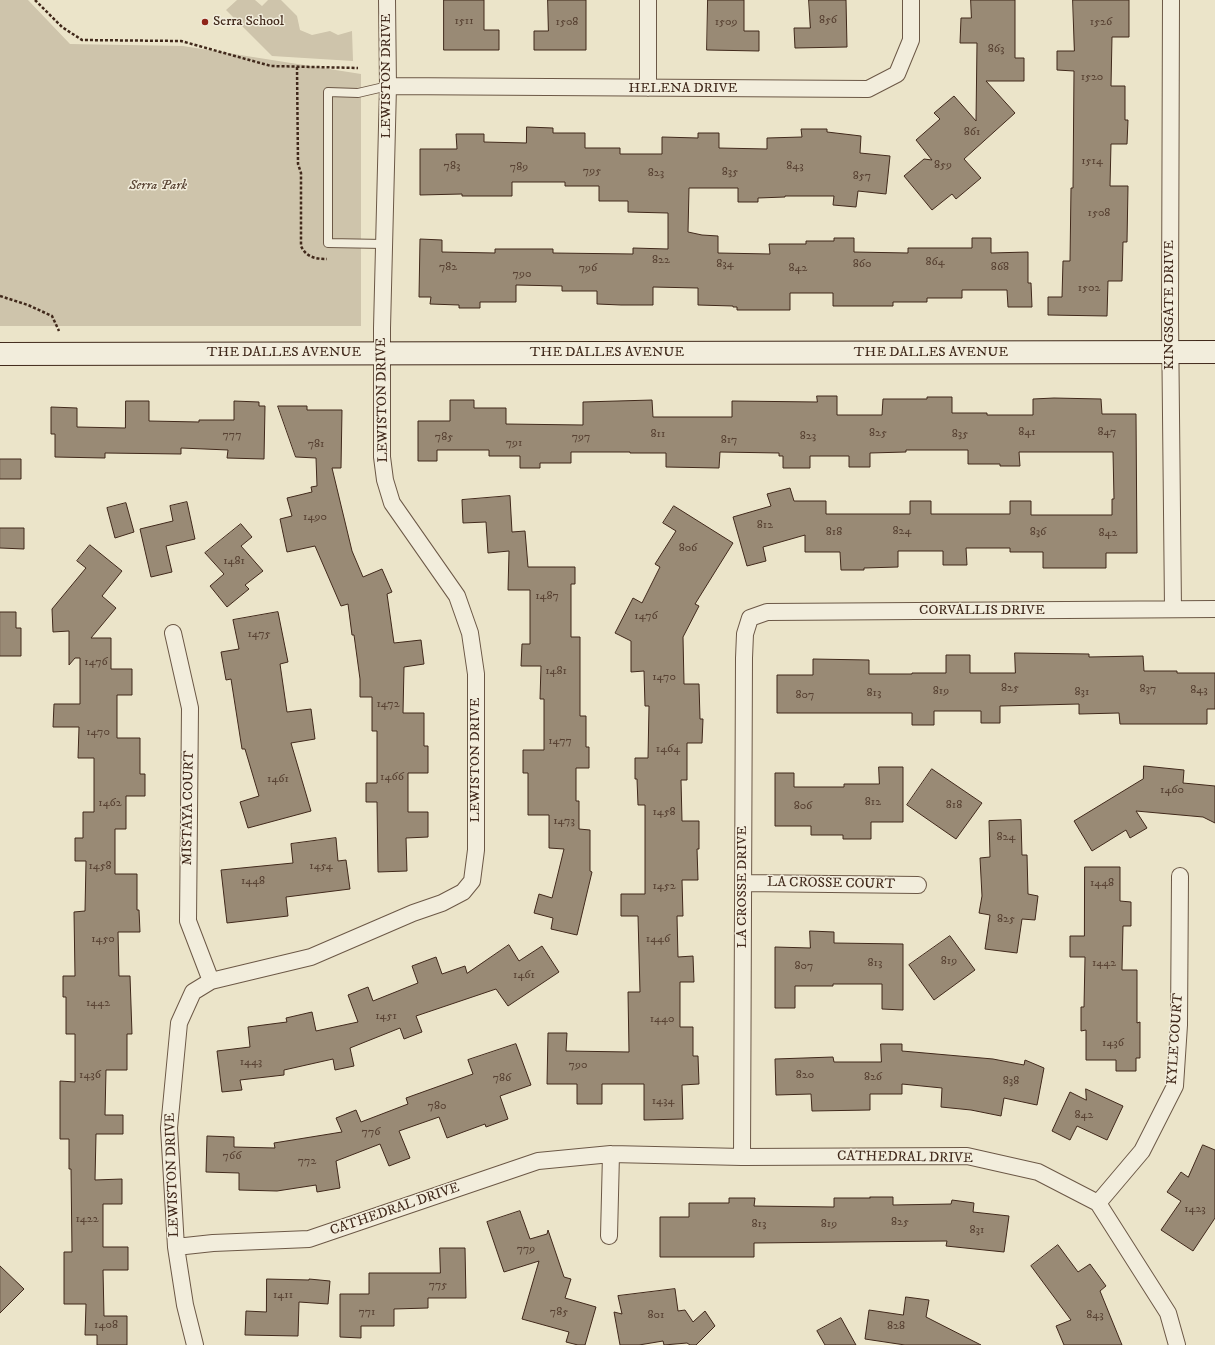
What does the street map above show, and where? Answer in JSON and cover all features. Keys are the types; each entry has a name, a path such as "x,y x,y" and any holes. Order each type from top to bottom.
{"street":[{"name":"LEWISTON DRIVE","path":"195,1345 185,1304 176,1247 169,1128 179,1023 193,992 211,981 311,957 413,913 442,903 463,892 472,882 476,850 476,682 470,633 457,596 392,503 385,480 382,457 382,353 388,86 387,0"},
{"path":"648,0 648,88"},
{"name":"HELENA DRIVE","path":"388,86 868,89 896,74 911,40 911,0"},
{"name":"KINGSGATE DRIVE","path":"1171,0 1170,352 1173,609"},
{"name":"THE DALLES AVENUE","path":"0,354 1215,352"},
{"name":"CORVALLIS DRIVE","path":"750,618 767,612 1215,609"},
{"name":"LA CROSSE DRIVE","path":"742,1157 744,658 745,634 750,618"},
{"name":"MISTAYA COURT","path":"173,633 190,708 188,921 211,981"},
{"name":"KYLE COURT","path":"1098,1203 1142,1151 1175,1086 1179,1024 1180,876"},
{"name":"LA CROSSE COURT","path":"743,882 918,885"},
{"path":"609,1236 611,1154"},
{"name":"CATHEDRAL DRIVE","path":"176,1247 213,1243 309,1239 538,1161 611,1154 742,1157 967,1156 1038,1172 1098,1203"},
{"path":"1098,1203 1168,1313 1177,1345"}],"lane":[{"path":"384,244 328,243 328,92 358,93 388,86"}],"path":[{"path":"35,0 62,26 82,40 181,41 271,66 358,68"},
{"path":"297,67 298,164 301,173 301,246 304,252 311,256 319,259 334,259"},
{"path":"0,296 28,305 52,316 59,331"}],"green space":[{"name":"Serra Park","path":"0,0 28,0 70,44 183,46 361,74 361,326 0,326"},
{"path":"237,0 255,0 262,6 268,0 281,0 297,16 300,30 312,35 330,31 338,35 352,31 353,61 272,56 226,10"}],"building":[{"path":"444,0 484,0 484,30 499,30 499,50 444,50"},
{"path":"548,0 586,0 586,50 534,50 534,31 548,31"},
{"path":"708,0 744,0 744,31 759,31 759,51 707,50"},
{"path":"809,0 846,0 847,47 795,48 794,28 810,28"},
{"path":"971,0 1015,0 1015,58 1024,58 1024,81 986,81 1015,113 964,159 981,178 956,199 952,194 932,210 904,176 924,159 932,160 916,140 940,119 934,113 954,96 976,121 977,43 960,43 961,18 971,18"},
{"path":"1073,0 1129,0 1129,37 1112,37 1111,86 1125,86 1125,120 1128,120 1127,144 1111,144 1110,186 1128,186 1127,242 1123,242 1122,281 1108,281 1107,316 1048,315 1048,297 1062,297 1063,261 1070,261 1071,188 1073,188 1074,71 1057,70 1057,51 1074,51"},
{"path":"527,127 553,128 553,133 585,133 585,148 620,148 620,154 662,154 662,137 698,138 698,133 719,133 719,148 767,149 767,138 802,137 801,129 827,129 827,132 861,136 860,153 890,156 886,194 858,191 856,207 833,205 834,196 785,196 758,198 758,202 738,202 738,188 689,188 688,232 718,236 718,253 770,254 769,244 806,244 806,241 834,241 834,238 854,238 854,252 908,253 908,248 972,248 972,238 991,238 991,253 1028,252 1028,283 1031,283 1032,307 1008,307 1007,290 962,290 962,298 927,298 927,302 893,302 893,306 833,306 833,293 790,293 790,310 737,310 737,307 733,306 698,305 698,288 653,287 653,305 621,305 597,304 597,291 562,291 562,286 516,285 516,302 480,302 480,308 459,308 459,305 430,304 431,297 419,297 420,239 442,240 442,252 495,253 495,249 553,249 553,253 633,254 633,248 668,249 668,213 628,212 628,201 599,201 599,186 565,186 565,182 512,182 512,196 462,196 462,194 420,195 420,149 457,149 456,134 484,134 484,142 526,143"},
{"path":"817,396 837,396 837,415 882,415 883,399 927,399 927,397 952,397 952,413 1033,415 1033,399 1054,398 1101,399 1102,414 1136,414 1137,553 1106,553 1106,568 1043,568 1043,552 1010,552 1010,548 966,548 967,565 943,565 943,551 898,551 898,567 864,568 864,570 841,570 840,552 805,552 805,535 763,547 766,561 747,566 733,517 771,506 767,494 790,488 794,501 826,501 826,514 910,514 910,501 931,501 931,514 1010,514 1010,501 1031,501 1031,515 1112,515 1112,499 1114,499 1113,452 1019,452 1020,466 1000,466 1000,464 968,464 968,450 906,450 906,452 870,453 870,467 849,467 849,456 810,456 810,468 783,468 783,456 779,456 779,453 720,452 719,468 666,467 666,453 630,452 571,452 571,463 540,463 540,468 520,468 520,456 489,456 489,450 437,450 437,461 418,461 418,421 450,421 450,400 474,400 474,408 506,408 506,424 583,425 583,402 652,400 653,417 732,417 732,401 817,402"},
{"path":"126,401 149,401 149,421 199,422 199,420 234,420 234,401 259,402 259,406 265,406 264,459 227,458 228,450 181,448 181,454 105,453 105,458 55,457 55,434 51,434 51,407 77,408 77,427 125,428"},
{"path":"278,406 307,406 307,410 342,410 341,468 332,468 352,551 363,577 382,569 392,592 387,594 394,643 421,640 424,664 404,667 403,713 424,713 424,746 428,746 428,773 408,773 408,812 428,812 428,837 406,838 407,871 378,872 377,802 366,802 366,783 377,783 377,731 372,731 372,697 360,697 360,679 348,604 341,606 315,546 287,552 280,519 292,516 287,498 312,492 311,487 317,486 316,458 296,457"},
{"path":"0,459 21,459 21,479 0,479"},
{"path":"510,496 512,532 525,531 528,567 575,567 575,584 571,584 571,637 580,637 580,716 586,716 586,747 589,747 589,768 576,768 576,801 579,801 579,829 590,830 590,871 592,872 577,935 551,929 553,918 534,913 539,894 552,898 564,849 549,848 549,815 528,815 528,773 523,773 523,750 544,750 544,699 540,699 541,666 521,666 522,644 530,644 530,590 508,590 509,551 488,553 486,522 463,523 462,500"},
{"path":"187,502 195,539 166,546 172,572 151,577 140,529 173,521 170,506"},
{"path":"126,503 134,532 115,538 107,508"},
{"path":"674,506 733,543 695,604 699,606 683,637 684,684 699,684 700,719 703,719 702,743 687,743 687,780 681,780 682,821 699,821 699,849 697,849 698,880 682,880 683,916 677,916 678,957 693,956 694,982 680,982 680,1027 693,1027 693,1056 698,1056 699,1084 682,1085 683,1119 644,1120 644,1084 602,1084 602,1104 577,1104 577,1084 547,1084 548,1033 567,1033 566,1051 629,1052 628,992 640,992 638,916 621,916 621,894 645,894 645,805 638,805 637,779 635,779 635,758 648,758 649,706 645,706 644,671 631,672 631,641 615,633 633,598 642,603 660,567 655,564 676,531 663,523"},
{"path":"241,524 252,537 241,546 263,571 245,585 249,589 227,607 210,586 224,574 205,553"},
{"path":"0,528 24,528 24,549 0,548"},
{"path":"90,545 122,571 102,596 116,608 91,638 111,638 111,669 132,669 132,695 117,695 117,738 140,738 140,774 145,774 145,796 126,796 126,829 115,829 115,874 137,874 137,910 139,910 140,932 118,932 119,976 130,976 132,1034 127,1034 127,1070 106,1070 105,1115 123,1115 123,1134 96,1134 95,1180 122,1179 122,1204 103,1204 103,1247 128,1247 128,1270 103,1270 104,1316 127,1316 127,1345 97,1345 97,1335 85,1335 86,1304 64,1304 64,1252 72,1252 71,1169 69,1169 69,1139 60,1139 60,1081 75,1082 75,1034 66,1034 66,997 63,997 63,976 75,976 74,912 85,911 86,861 75,861 75,838 83,838 83,812 94,812 94,758 78,758 79,727 53,727 54,704 80,704 80,658 75,658 69,665 69,631 53,632 52,609 86,568 77,561"},
{"path":"0,612 16,612 16,628 21,628 21,656 0,656"},
{"path":"278,612 288,662 280,664 287,712 311,709 315,739 291,743 311,811 248,828 240,802 259,796 245,749 242,749 231,679 226,680 221,652 239,649 233,620"},
{"path":"1015,653 1089,654 1089,657 1143,656 1144,671 1215,673 1215,709 1207,709 1207,724 1120,724 1119,713 1079,714 1079,704 1000,706 1000,723 981,723 981,711 934,711 934,725 912,725 912,713 777,713 777,675 813,675 813,659 869,660 869,674 912,674 946,673 946,655 970,655 970,673 1015,673"},
{"path":"1144,766 1184,770 1183,783 1215,786 1215,823 1203,817 1136,811 1147,828 1130,838 1126,830 1092,851 1074,821 1143,779"},
{"path":"879,767 903,767 903,822 871,822 871,839 843,839 843,835 811,835 811,826 775,826 775,773 794,773 794,787 844,787 844,784 879,784"},
{"path":"932,769 982,803 956,839 907,805"},
{"path":"1021,820 1022,855 1027,855 1028,894 1038,896 1035,920 1022,919 1017,953 985,949 990,915 979,913 982,896 980,858 990,857 989,821"},
{"path":"336,838 338,861 346,860 350,889 286,897 288,916 227,923 221,870 293,863 291,844"},
{"path":"1085,867 1120,867 1120,901 1131,902 1131,926 1123,926 1122,970 1137,970 1137,1023 1140,1022 1140,1058 1136,1058 1136,1071 1116,1071 1116,1060 1086,1060 1086,1030 1081,1031 1081,1007 1084,1007 1085,957 1070,957 1070,936 1084,936"},
{"path":"810,931 834,932 834,943 903,944 903,1010 882,1009 882,984 795,986 795,1008 775,1008 775,947 810,948"},
{"path":"950,936 975,970 934,1000 909,965"},
{"path":"509,945 519,961 542,946 559,972 508,1006 496,989 416,1016 422,1032 404,1039 400,1028 350,1048 354,1066 335,1070 333,1059 284,1070 284,1075 240,1080 242,1090 222,1092 217,1051 250,1047 248,1027 287,1022 286,1018 312,1012 316,1031 358,1022 348,995 368,987 373,1001 418,983 412,966 436,957 442,974 465,966 467,973"},
{"path":"516,1044 531,1085 500,1096 508,1119 486,1127 485,1124 447,1138 439,1117 399,1131 410,1158 389,1166 380,1144 336,1161 340,1188 317,1192 316,1185 277,1191 239,1190 239,1173 206,1172 207,1136 234,1137 234,1147 275,1148 274,1143 342,1132 336,1118 356,1110 361,1122 408,1104 406,1098 473,1074 468,1060"},
{"path":"881,1044 902,1044 902,1051 993,1059 1024,1065 1025,1060 1044,1068 1037,1105 1004,1098 1001,1116 971,1110 941,1107 942,1088 902,1084 902,1094 870,1094 870,1110 812,1111 811,1094 776,1095 775,1059 833,1057 834,1062 881,1062"},
{"path":"1086,1089 1123,1106 1107,1140 1077,1126 1070,1140 1052,1131 1070,1092 1086,1100"},
{"path":"1203,1145 1215,1150 1215,1218 1193,1251 1161,1230 1181,1201 1167,1192 1181,1172 1188,1177"},
{"path":"893,1197 893,1205 951,1204 952,1200 974,1203 973,1212 1009,1216 1004,1252 946,1246 947,1241 754,1243 754,1257 660,1257 660,1217 689,1217 689,1203 729,1203 729,1198 755,1198 754,1206 834,1207 834,1198"},
{"path":"520,1211 530,1239 547,1234 548,1230 564,1277 571,1279 565,1298 596,1307 585,1345 566,1342 569,1332 522,1319 539,1261 504,1272 487,1222"},
{"path":"1058,1245 1078,1272 1090,1264 1106,1286 1100,1291 1122,1345 1064,1345 1056,1326 1071,1320 1031,1266"},
{"path":"440,1248 465,1248 466,1298 428,1298 428,1308 394,1309 394,1326 361,1326 361,1338 340,1337 340,1294 369,1294 369,1273 440,1273"},
{"path":"0,1266 24,1289 0,1313"},
{"path":"267,1279 309,1279 330,1281 328,1304 299,1302 298,1336 245,1335 246,1311 266,1312"},
{"path":"675,1289 678,1311 685,1310 693,1322 705,1311 715,1326 696,1345 690,1345 687,1343 664,1345 663,1341 639,1345 620,1345 614,1312 622,1314 618,1296"},
{"path":"906,1297 929,1300 926,1317 981,1345 905,1345 865,1339 869,1310 903,1315"},
{"path":"841,1318 856,1345 825,1345 817,1331"}],"place":[{"name":"Serra School","path":"205,22"}]}
